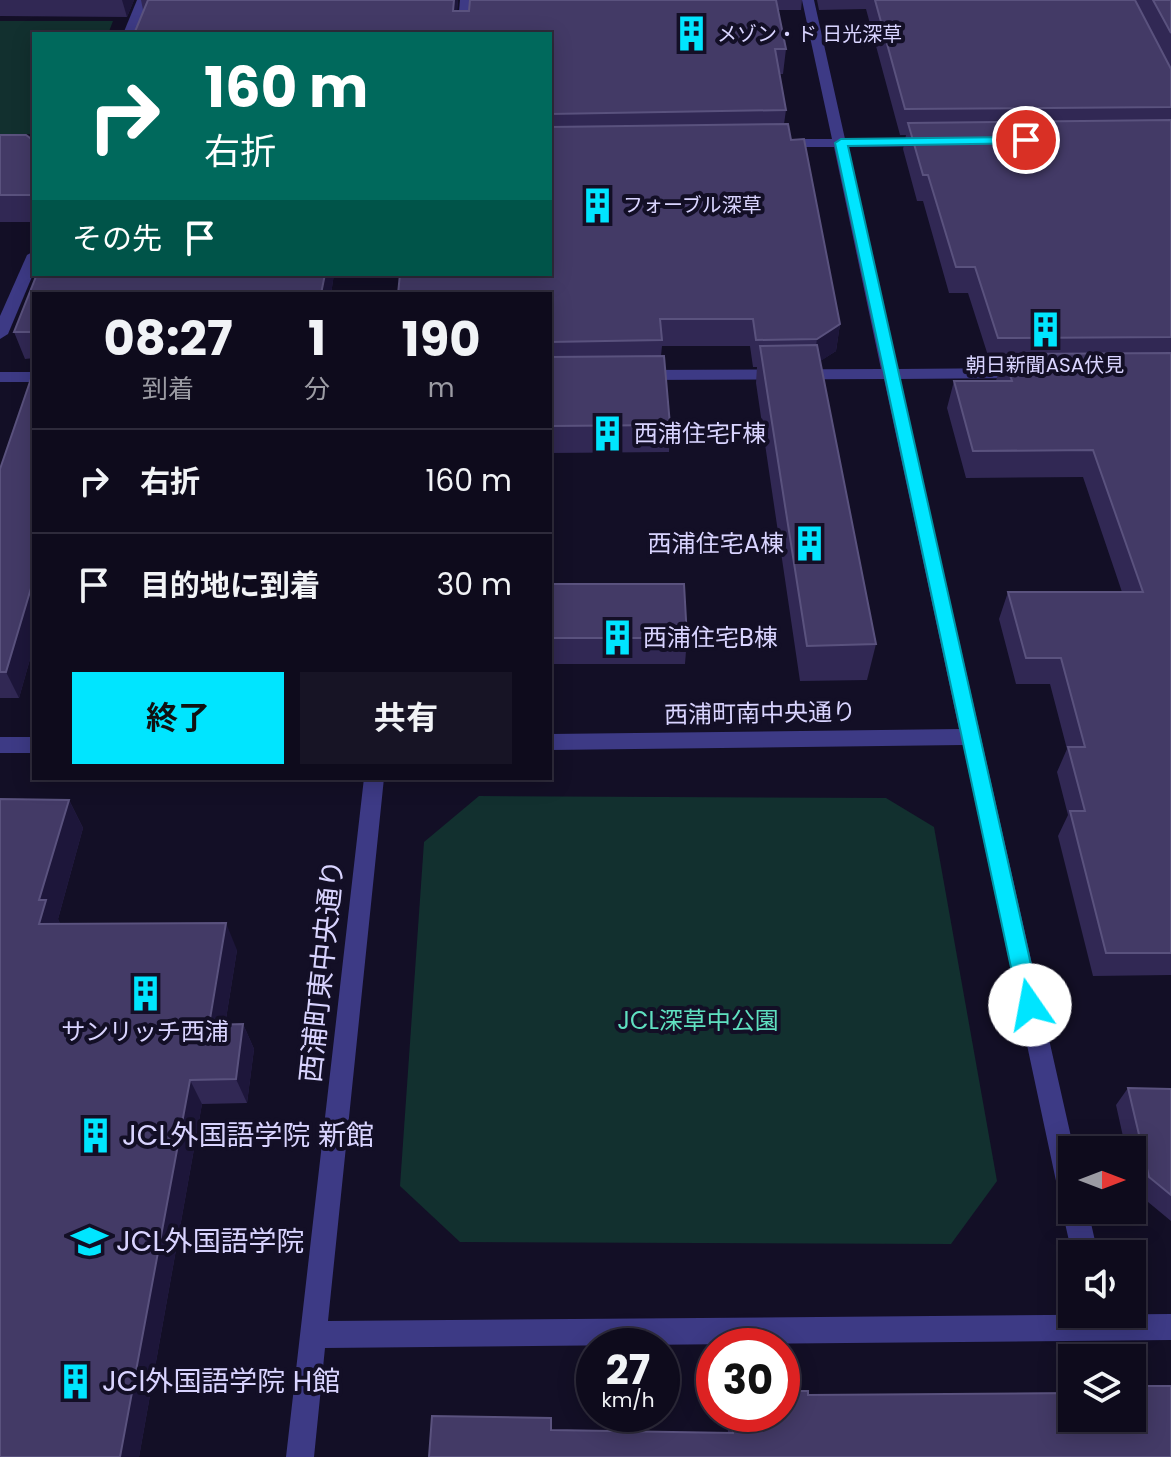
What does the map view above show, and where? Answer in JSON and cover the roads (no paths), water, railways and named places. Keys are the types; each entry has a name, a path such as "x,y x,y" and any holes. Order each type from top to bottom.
{"street":[{"path":"130,32 143,0"},
{"path":"463,32 466,0"},
{"path":"808,0 1059,1136"},
{"path":"765,143 942,142"},
{"path":"0,334 32,260"},
{"path":"627,375 1033,373"},
{"path":"0,377 32,377"},
{"name":"西浦町南中央通り","path":"552,742 971,737"},
{"path":"0,745 32,745"},
{"name":"西浦町東中央通り","path":"300,1457 374,780"},
{"path":"315,1335 1058,1322"},
{"path":"1146,1325 1171,1327"}],"place":[{"name":"メゾン・ド 日光深草","path":"691,34"},
{"name":"フォーブル深草","path":"597,205"},
{"name":"朝日新聞ASA伏見","path":"1045,330"},
{"name":"西浦住宅F棟","path":"608,433"},
{"name":"西浦住宅A棟","path":"810,543"},
{"name":"西浦住宅B棟","path":"617,637"},
{"name":"サンリッチ西浦","path":"145,994"},
{"name":"JCL外国語学院 新館","path":"96,1135"},
{"name":"JCL外国語学院","path":"90,1241"},
{"name":"JCl外国語学院 H館","path":"76,1381"}],"park label":[{"name":"JCL深草中公園","path":"698,1020"}]}
